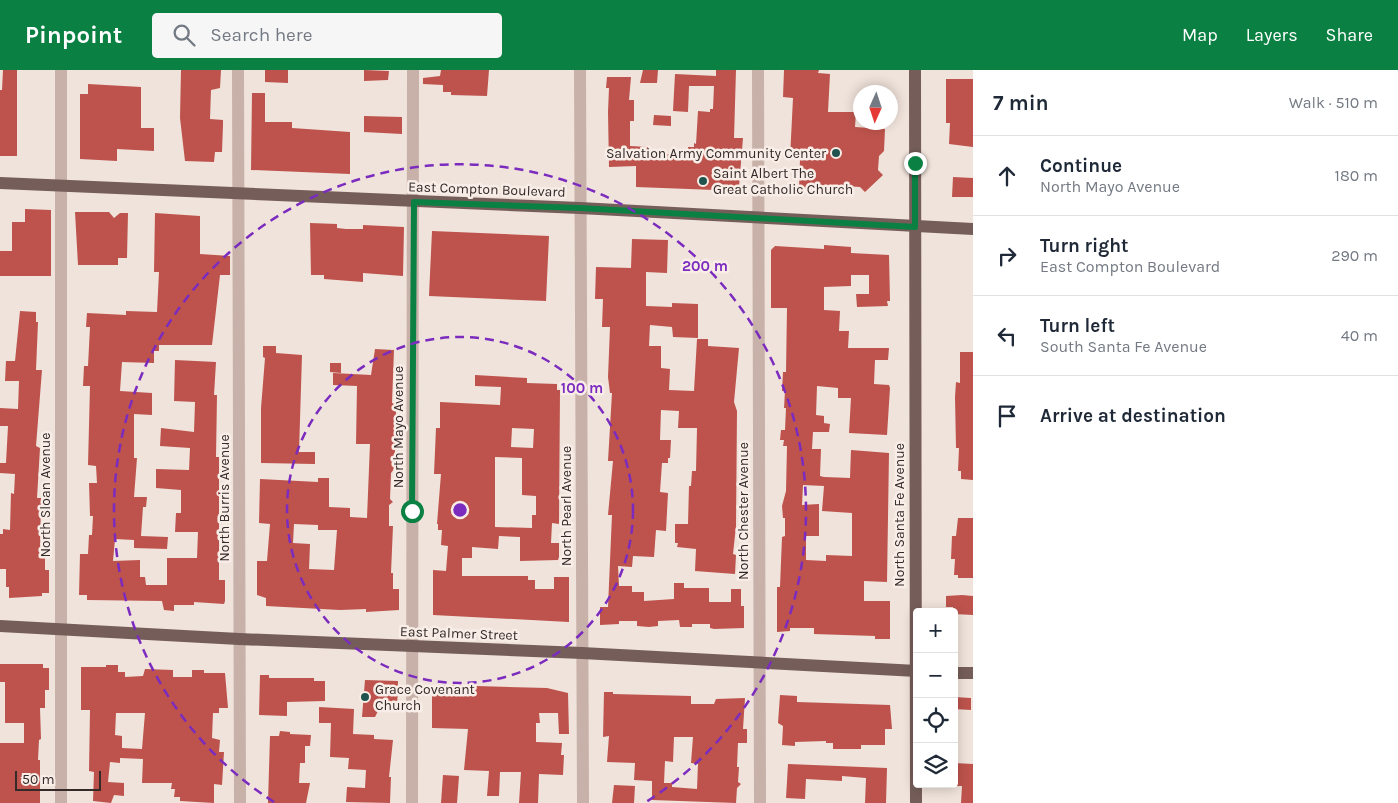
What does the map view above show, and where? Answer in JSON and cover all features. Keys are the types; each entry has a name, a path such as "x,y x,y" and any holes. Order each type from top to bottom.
{"main road":[{"name":"North Santa Fe Avenue","path":"915,70 916,653"},
{"name":"East Compton Boulevard","path":"0,182 580,208 757,219 973,229"},
{"name":"East Palmer Street","path":"0,626 239,639 582,652 913,671"},
{"path":"958,673 973,673"},
{"name":"North Santa Fe Avenue","path":"916,698 916,803"}],"street":[{"name":"North Sloan Avenue","path":"61,70 61,803"},
{"name":"North Burris Avenue","path":"238,70 240,803"},
{"name":"North Mayo Avenue","path":"412,803 413,70"},
{"name":"North Pearl Avenue","path":"580,70 583,803"},
{"name":"North Chester Avenue","path":"758,70 760,803"}],"building":[{"path":"3,70 17,70 17,156 0,156 0,90 2,90"},
{"path":"181,70 221,70 220,88 211,90 210,119 223,120 222,152 215,152 214,162 185,161 180,118"},
{"path":"265,70 288,70 288,83 265,82"},
{"path":"364,70 389,71 388,80 364,81"},
{"path":"441,70 489,70 487,96 451,95 451,92 443,92 443,85 423,84 423,78 440,76"},
{"path":"643,70 658,70 657,83 640,83"},
{"path":"716,70 736,70 734,138 743,138 739,187 715,188 715,190 636,187 636,166 609,167 609,88 606,88 607,77 631,77 629,100 634,100 634,121 630,121 630,146 648,147 648,154 672,154 672,152 688,152 688,147 694,147 694,143 696,144 698,111 710,112 710,109 713,109 714,86 689,86 688,112 673,111 675,74 716,76"},
{"name":"Salvation Army Community Center","path":"784,70 819,70 818,73 830,74 828,112 853,112 853,130 885,130 884,151 879,156 878,170 883,175 865,192 860,187 845,186 839,191 799,189 800,159 790,158 793,98 783,97"},
{"path":"946,79 973,79 973,147 949,144 950,123 946,123"},
{"path":"88,84 141,87 141,128 154,128 154,151 117,149 117,161 80,159 80,94 88,94"},
{"path":"252,93 265,93 265,122 292,122 292,128 350,132 350,174 251,170"},
{"path":"654,115 671,116 671,126 653,125"},
{"path":"364,116 402,117 402,134 364,132"},
{"path":"953,177 973,178 973,197 952,197"},
{"path":"25,209 51,210 51,276 0,276 0,251 12,251 12,222 25,222"},
{"path":"75,212 109,212 114,218 120,213 128,213 127,258 118,258 118,265 78,265"},
{"path":"155,213 200,216 200,254 230,256 230,275 220,275 212,345 159,345 159,351 154,351 154,363 122,362 120,391 152,393 152,415 134,414 134,458 137,458 134,497 147,497 146,507 143,507 141,536 168,537 167,549 134,548 134,540 115,539 113,561 140,560 140,577 145,577 146,585 167,585 167,558 197,558 198,532 175,532 176,513 181,513 181,490 156,488 156,469 189,470 190,448 160,446 161,428 194,432 195,402 174,401 175,360 216,362 214,395 217,395 216,457 219,457 219,580 225,580 225,601 224,604 194,602 194,605 174,605 174,611 164,610 162,601 87,600 87,595 79,595 80,554 88,554 89,535 92,535 93,516 90,516 89,483 97,483 96,466 88,465 90,386 83,386 84,366 88,366 90,327 86,327 87,313 126,315 126,311 157,312 159,272 154,272"},
{"path":"310,223 337,224 337,228 346,229 363,229 363,225 404,227 403,276 363,273 363,282 324,279 324,275 311,275"},
{"path":"432,231 549,236 546,301 429,296"},
{"path":"632,239 668,240 667,273 646,272 646,306 672,307 672,303 698,304 698,338 673,337 672,327 650,325 649,346 661,346 661,368 670,369 669,390 694,391 697,339 708,339 708,346 739,348 734,402 737,411 736,526 733,554 736,555 735,574 695,571 696,549 677,547 678,543 675,543 675,524 688,524 689,486 691,486 692,471 696,471 697,428 678,428 679,411 661,410 660,440 671,440 670,458 668,458 668,463 662,463 660,492 668,493 666,531 656,530 654,557 633,556 632,567 618,566 619,586 632,586 632,592 644,592 644,601 674,599 674,583 684,583 684,588 709,588 709,602 731,602 731,589 741,589 741,606 744,606 744,628 714,629 710,628 710,624 692,624 692,627 680,627 679,620 658,621 658,626 649,627 637,626 637,621 619,621 619,624 600,625 600,607 608,607 612,515 608,515 613,461 608,461 612,393 610,393 608,377 610,327 602,327 603,299 595,299 596,267 631,268"},
{"path":"824,245 851,247 851,253 889,255 890,301 887,301 888,306 857,307 856,294 869,294 869,275 851,275 851,286 824,287 824,310 840,311 839,331 849,331 848,348 889,348 888,360 875,360 874,384 889,385 890,388 887,435 849,433 851,398 838,398 838,388 817,386 816,415 824,416 824,423 830,424 829,432 813,432 812,449 821,449 820,476 824,477 850,478 851,450 889,453 887,582 864,581 864,601 890,601 890,639 875,639 875,636 814,634 814,628 790,628 790,631 777,632 777,587 780,587 782,537 785,536 785,518 783,518 782,506 786,491 787,446 783,446 784,440 780,440 781,430 785,430 785,391 782,391 783,372 786,372 787,308 771,308 771,250 775,246 824,249","holes":["803,485 824,486 822,511 852,513 852,556 826,555 826,561 806,560 806,536 819,536 819,504 802,505"]},
{"path":"20,311 36,312 36,322 38,322 36,370 42,370 36,446 40,448 37,498 41,498 40,552 45,552 45,570 49,570 49,593 42,593 42,596 9,598 9,587 6,587 6,569 0,569 0,534 3,534 3,529 10,530 11,493 14,494 15,474 0,473 0,463 6,463 8,426 0,426 0,408 18,409 19,381 5,381 6,361 15,361"},
{"path":"263,346 276,346 276,353 302,355 299,452 315,452 315,464 261,463 261,408 265,358 263,357"},
{"path":"375,349 394,350 392,403 396,404 396,430 394,469 391,473 390,499 393,502 389,505 389,526 393,526 391,573 393,573 393,589 399,589 399,610 366,612 366,609 340,610 266,606 266,598 257,595 257,561 267,561 270,524 259,523 260,479 318,482 318,478 329,478 329,507 350,508 350,517 367,518 370,444 356,444 357,386 333,385 333,373 371,375","holes":["294,524 318,525 318,530 337,530 334,570 309,569 310,544 293,543"]},
{"path":"960,352 973,352 973,480 961,479 961,471 958,471 959,448 956,448 955,397 956,382 960,383"},
{"path":"330,363 341,363 341,373 330,372"},
{"path":"475,375 527,378 527,383 557,384 557,390 560,390 559,524 552,523 551,543 559,543 559,557 558,560 520,561 520,537 499,536 498,549 472,547 472,558 462,558 462,576 528,576 528,580 535,580 535,589 554,589 554,577 569,577 569,622 433,615 433,570 446,571 448,546 441,545 442,530 438,530 437,524 441,474 434,474 436,428 440,428 440,402 500,405 501,387 475,386","holes":["512,428 534,429 533,448 511,447","495,457 522,458 522,495 536,496 536,515 532,515 532,528 495,527"]},
{"path":"958,518 973,518 973,578 958,578 958,575 954,575 955,559 951,559 952,536 956,536"},
{"path":"946,596 973,596 973,615 958,614 958,608 946,607"},
{"path":"0,664 43,664 43,668 49,668 49,690 45,690 45,708 40,708 41,739 39,740 38,760 40,760 40,803 0,803 0,743 24,743 24,723 5,723 5,682 0,682"},
{"path":"106,665 118,665 118,672 125,672 125,677 143,676 145,669 173,670 173,677 192,677 192,670 204,670 204,673 225,673 228,708 219,708 219,713 213,713 212,738 220,740 219,752 224,752 222,785 214,784 214,803 180,801 180,797 174,797 175,789 171,789 172,783 142,783 143,759 120,758 120,763 110,762 108,782 124,783 124,796 114,795 111,803 93,801 94,772 89,771 90,710 81,710 81,667 106,667","holes":["116,713 145,713 142,749 122,748 122,736 115,735"]},
{"path":"260,675 269,675 269,678 314,678 314,681 325,681 325,701 287,702 287,716 259,715"},
{"path":"365,680 398,681 397,710 378,711 375,717 362,717"},
{"path":"442,685 547,688 568,693 569,734 559,734 558,713 539,713 540,723 536,723 536,742 562,743 561,755 564,755 563,775 539,774 538,803 519,803 521,772 500,772 499,796 487,796 489,771 464,770 468,729 432,728 432,693 434,693 434,688 440,688"},
{"path":"604,692 613,692 613,694 691,696 691,704 714,704 716,699 745,698 743,729 747,729 747,743 738,743 738,782 741,784 737,788 736,803 652,800 652,781 634,780 635,763 607,762 609,736 603,737","holes":["674,737 693,737 691,763 698,764 697,789 672,787 672,783 664,783 665,761 673,762"]},
{"path":"780,695 797,696 797,702 890,705 892,729 885,729 885,745 861,745 861,749 833,749 833,743 826,743 826,741 795,742 795,746 782,745 783,726 778,723"},
{"path":"958,697 971,698 971,710 958,709"},
{"path":"319,707 354,709 353,734 374,735 374,739 393,740 389,777 391,777 390,803 346,802 347,787 365,788 366,770 348,769 349,758 330,757 331,723 319,723"},
{"path":"280,731 290,732 290,734 311,735 310,746 305,746 305,763 300,763 299,783 310,783 306,803 268,803 270,736 279,736"},
{"path":"958,763 973,764 973,803 961,803 962,786 958,786"},
{"path":"788,764 887,768 886,803 865,803 866,778 842,776 842,781 806,779 805,799 786,798"},
{"path":"443,775 459,776 457,803 441,803"},
{"path":"614,785 635,786 634,803 612,803"}],"place":[{"name":"Salvation Army Community Center","path":"836,153"},
{"name":"Saint Albert The Great Catholic Church","path":"703,181"},
{"name":"Grace Covenant Church","path":"365,697"}],"route":[{"path":"412,511 414,202 663,212 915,227 915,163"}]}
